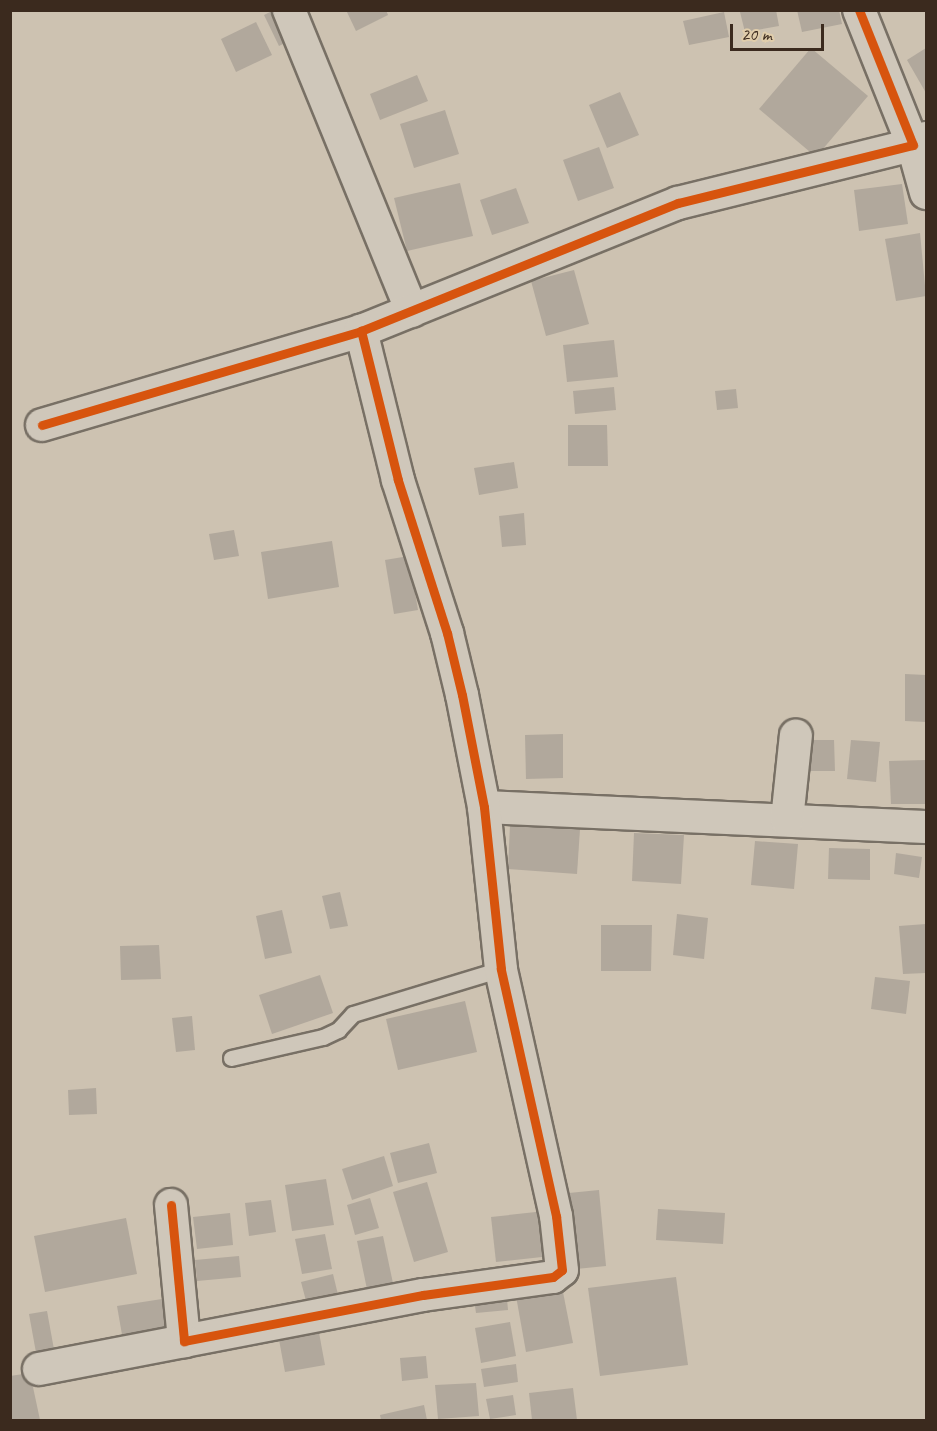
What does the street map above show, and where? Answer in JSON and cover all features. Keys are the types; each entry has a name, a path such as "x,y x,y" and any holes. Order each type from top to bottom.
{"street":[{"path":"289,10 412,311"},
{"path":"859,10 920,142 927,192"},
{"path":"42,425 361,331 678,203 920,142"},
{"path":"39,1369 184,1341 245,1326 560,1273 556,1216 501,969 484,807 447,633 398,480 361,331"},
{"path":"788,820 796,735"},
{"path":"484,807 927,827"},
{"path":"171,1205 184,1341"}],"lane":[{"path":"231,1058 323,1037 338,1030 353,1014 501,969"}],"building":[{"path":"280,10 293,39 279,46 264,15"},
{"path":"346,10 386,10 388,15 356,31"},
{"path":"776,10 779,26 745,32 740,12"},
{"path":"797,10 839,10 842,24 802,32"},
{"path":"724,12 729,37 689,45 683,21"},
{"path":"256,22 272,55 236,72 221,39"},
{"path":"811,48 868,96 816,157 759,109"},
{"path":"926,48 926,93 907,60"},
{"path":"417,75 428,101 380,120 370,94"},
{"path":"620,92 639,135 607,148 589,105"},
{"path":"445,110 459,154 414,168 400,124"},
{"path":"599,147 614,188 578,201 563,160"},
{"path":"460,183 473,236 407,251 394,198"},
{"path":"902,184 908,224 859,231 854,190"},
{"path":"516,188 529,223 492,235 480,200"},
{"path":"920,233 926,296 896,301 885,239"},
{"path":"574,270 589,324 546,336 531,281"},
{"path":"614,340 618,377 567,382 563,345"},
{"path":"614,387 616,410 575,414 573,391"},
{"path":"736,389 738,408 717,410 715,391"},
{"path":"568,425 607,425 608,466 568,466"},
{"path":"514,462 518,488 479,495 474,468"},
{"path":"524,513 526,545 502,547 499,516"},
{"path":"234,530 239,556 214,560 209,534"},
{"path":"332,541 339,587 268,599 261,552"},
{"path":"409,556 418,610 394,614 385,560"},
{"path":"905,674 926,675 926,722 905,721"},
{"path":"563,734 563,778 526,779 525,735"},
{"path":"806,740 834,740 835,771 807,771"},
{"path":"851,740 880,742 876,782 847,779"},
{"path":"926,760 926,804 891,804 889,761"},
{"path":"510,825 580,829 577,874 508,869"},
{"path":"634,833 684,835 681,884 632,881"},
{"path":"755,841 798,844 794,889 751,885"},
{"path":"829,848 870,849 870,880 828,879"},
{"path":"896,853 922,857 919,878 894,874"},
{"path":"340,892 348,926 330,929 322,896"},
{"path":"282,910 292,953 265,959 256,916"},
{"path":"677,914 708,918 704,959 673,955"},
{"path":"926,924 926,973 903,974 899,926"},
{"path":"601,925 652,925 651,971 601,971"},
{"path":"159,945 161,979 121,980 120,946"},
{"path":"320,975 333,1013 272,1034 259,995"},
{"path":"875,977 910,981 906,1014 871,1009"},
{"path":"465,1001 477,1052 398,1070 386,1019"},
{"path":"192,1016 195,1050 176,1052 172,1018"},
{"path":"96,1088 97,1114 69,1115 68,1090"},
{"path":"429,1143 437,1173 398,1183 390,1153"},
{"path":"384,1156 393,1186 352,1200 342,1169"},
{"path":"326,1179 334,1225 292,1231 285,1185"},
{"path":"427,1182 448,1252 414,1262 393,1192"},
{"path":"599,1190 606,1266 566,1270 559,1194"},
{"path":"370,1198 379,1228 355,1235 347,1205"},
{"path":"271,1200 276,1232 249,1236 245,1203"},
{"path":"658,1209 725,1213 723,1244 656,1240"},
{"path":"545,1211 551,1256 496,1262 491,1217"},
{"path":"230,1213 233,1245 197,1249 193,1217"},
{"path":"126,1218 137,1274 45,1292 34,1236"},
{"path":"325,1234 332,1269 302,1274 295,1239"},
{"path":"383,1236 394,1288 368,1294 357,1241"},
{"path":"239,1256 241,1277 197,1281 195,1260"},
{"path":"333,1274 340,1303 309,1312 301,1282"},
{"path":"676,1277 688,1365 600,1376 588,1288"},
{"path":"562,1287 573,1343 526,1352 516,1296"},
{"path":"506,1288 508,1310 476,1313 473,1292"},
{"path":"162,1299 169,1338 124,1346 117,1306"},
{"path":"47,1311 55,1355 37,1358 29,1314"},
{"path":"317,1322 325,1365 285,1372 277,1329"},
{"path":"510,1322 516,1356 481,1363 475,1328"},
{"path":"426,1356 428,1378 402,1381 400,1358"},
{"path":"516,1364 518,1382 484,1387 481,1369"},
{"path":"30,1373 40,1420 10,1420 10,1376"},
{"path":"476,1383 479,1416 438,1419 435,1385"},
{"path":"573,1388 577,1420 532,1420 529,1393"},
{"path":"513,1395 516,1415 490,1419 486,1399"},
{"path":"424,1405 427,1420 381,1420 380,1415"}],"cycle path":[{"path":"42,425 361,331 678,203 913,145 859,10"},
{"path":"171,1205 184,1341 423,1295 553,1277 562,1270 556,1216 501,969 484,807 462,695 447,633 398,480 361,331"}]}
